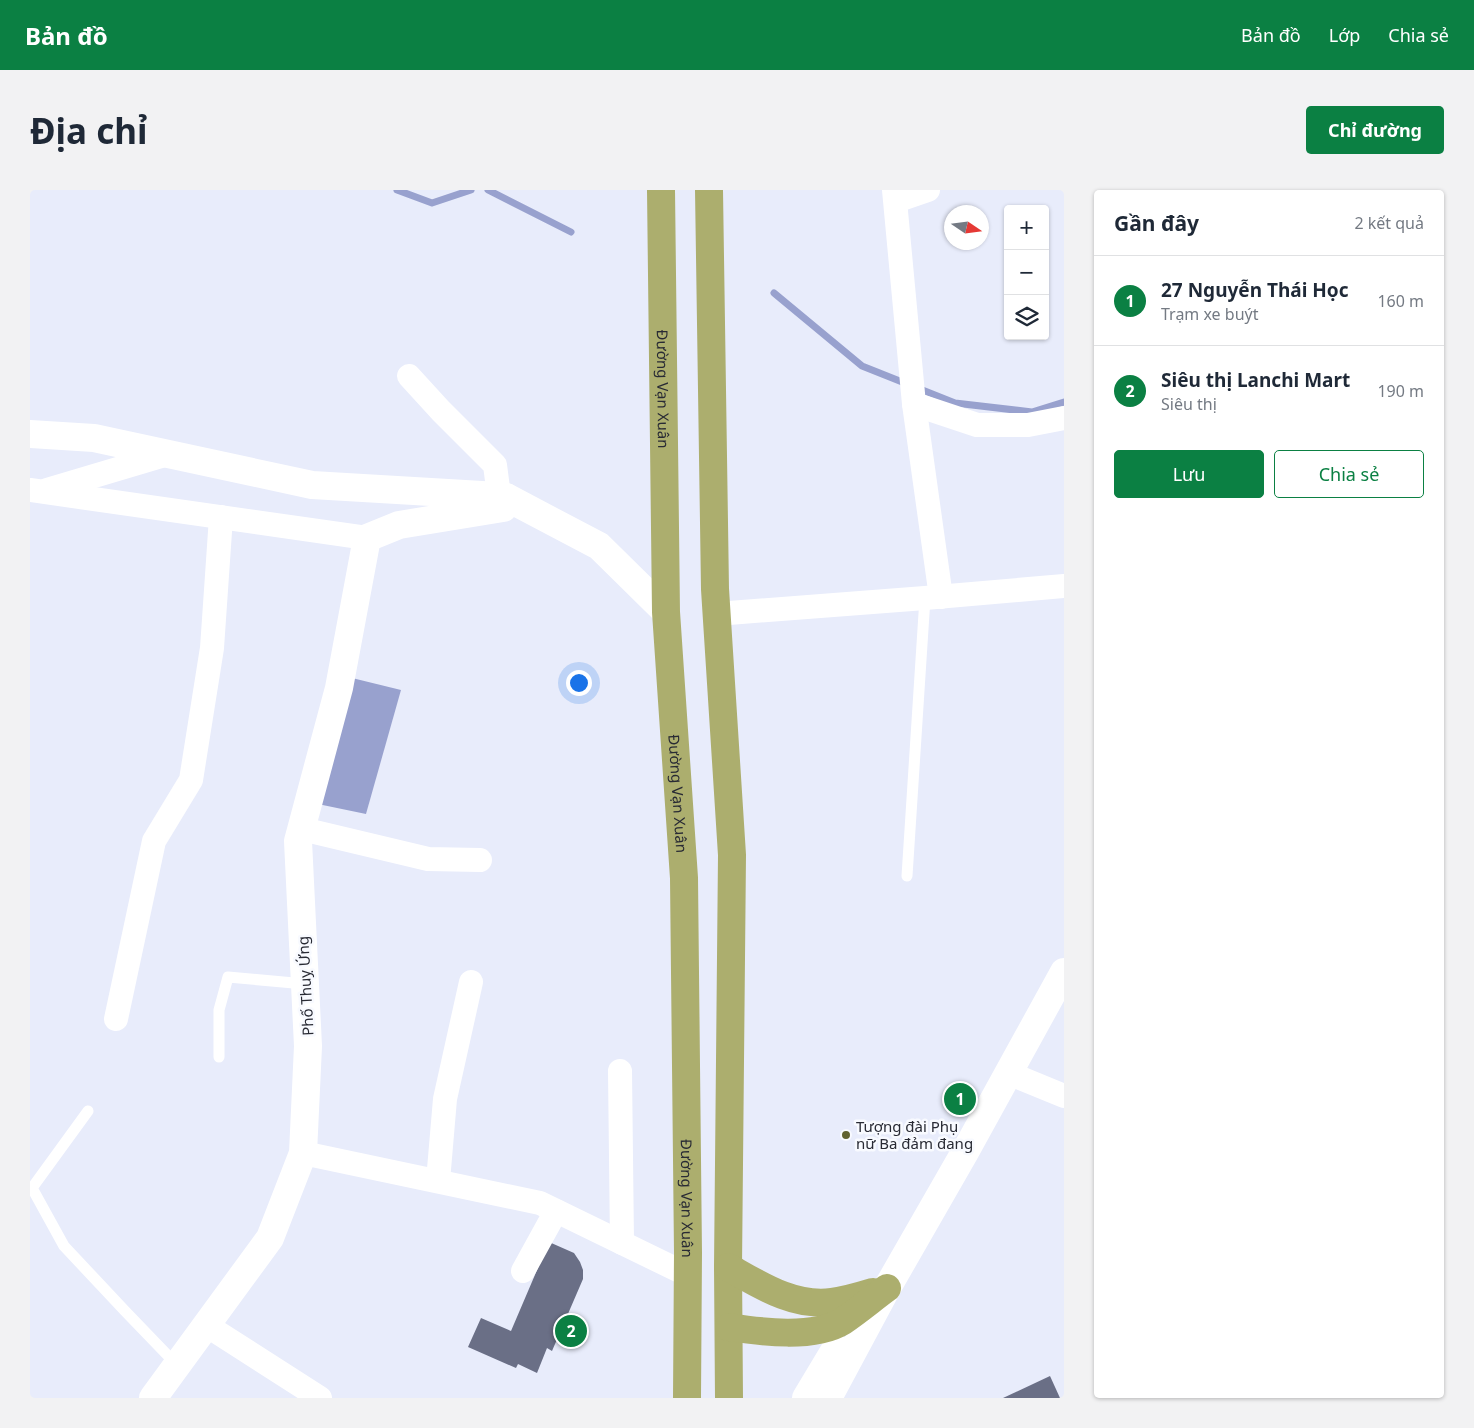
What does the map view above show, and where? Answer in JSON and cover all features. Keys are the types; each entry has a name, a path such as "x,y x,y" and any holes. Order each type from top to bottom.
{"highway":[{"name":"Đường Vạn Xuân","path":"661,190 666,612 684,878 688,1275 687,1398"},
{"path":"709,190 715,589 732,855 728,1267 729,1398"},
{"path":"728,1267 768,1290 799,1301 831,1302 887,1288"},
{"path":"729,1327 763,1332 799,1332 820,1329 842,1322 887,1288"}],"main road":[{"path":"30,434 94,438 312,485 502,496 599,546 666,612"},
{"path":"368,538 399,525 503,508 502,496"},
{"name":"Phố Thuỵ Ứng","path":"153,1398 270,1238 303,1153 308,1046 298,841 339,688 368,538"},
{"path":"828,1398 887,1288 1064,972"},
{"path":"806,1398 849,1327 887,1288"}],"street":[{"path":"928,190 895,196 933,598"},
{"path":"409,376 440,411 495,465 502,496"},
{"path":"914,404 977,425 1028,426 1064,418"},
{"path":"35,491 168,454"},
{"path":"35,491 368,538"},
{"path":"116,1019 154,841 191,780 212,648 221,517"},
{"path":"716,614 1064,586"},
{"path":"302,829 428,859 480,860"},
{"path":"438,1181 445,1099 471,982"},
{"path":"620,1071 622,1243"},
{"path":"1008,1073 1064,1096"},
{"path":"303,1153 540,1203 688,1275"},
{"path":"523,1271 556,1211"},
{"path":"206,1325 320,1398"}],"lane":[{"path":"906,876 933,598"},
{"path":"219,1057 219,1010 228,978 305,984"},
{"path":"88,1111 32,1188 64,1246 177,1365"}],"water":[{"path":"348,677 401,690 366,814 313,803"}],"building":[{"path":"549,1242 574,1253 583,1270 583,1279 552,1351 547,1348 537,1373 518,1364 516,1368 468,1347 481,1318 511,1331"},
{"path":"1050,1376 1060,1398 1003,1398"}],"waterway":[{"path":"397,190 432,203 471,190"},
{"path":"488,190 571,232"},
{"path":"774,293 862,366 955,403 1032,412 1064,402"}],"place":[{"name":"27 Nguyễn Thái Học","path":"960,1099"},
{"name":"Tượng đài Phụ nữ Ba đảm đang","path":"846,1135"},
{"name":"Siêu thị Lanchi Mart","path":"571,1331"}]}
